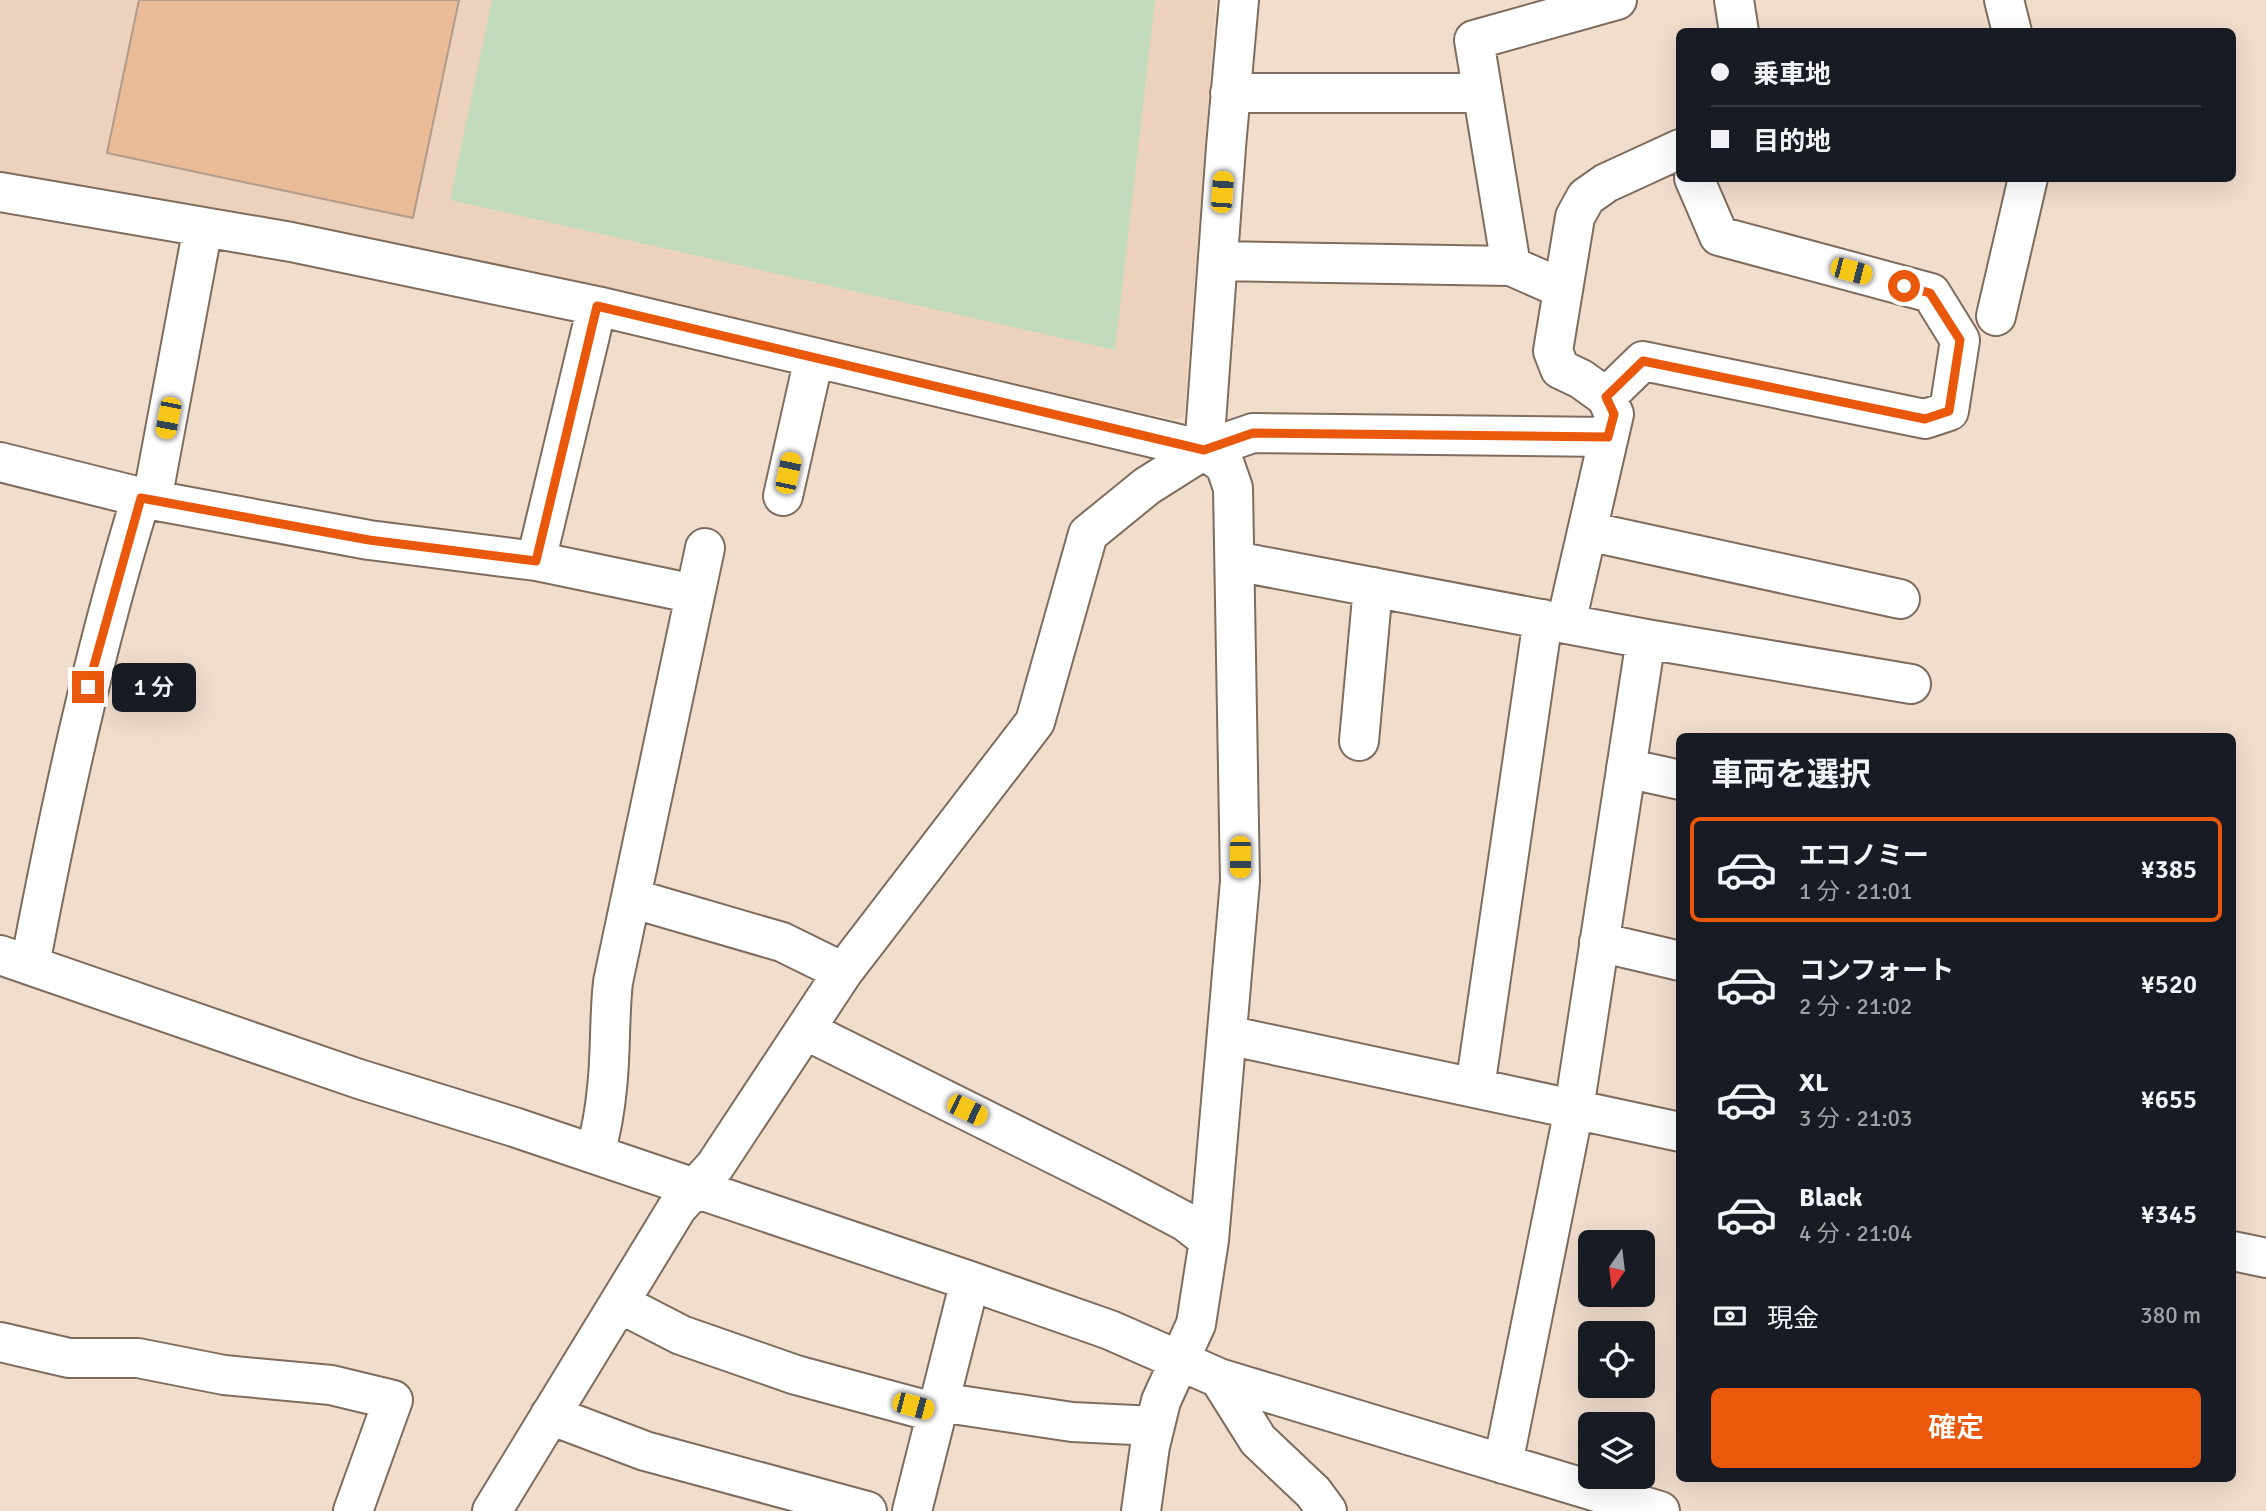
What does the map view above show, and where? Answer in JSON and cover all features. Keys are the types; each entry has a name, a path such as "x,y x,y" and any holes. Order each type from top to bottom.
{"street":[{"path":"1204,450 1239,0"},
{"path":"1511,266 1474,40 1617,0"},
{"path":"1734,0 1738,28"},
{"path":"2004,0 2011,28"},
{"path":"1230,93 1482,93"},
{"path":"1475,1088 1554,621 1587,531 1614,414 1606,397 1581,379 1560,369 1553,351 1575,217 1587,197 1606,183 1676,151"},
{"path":"1606,397 1643,361 1925,419 1949,411 1960,340 1930,293 1719,236 1696,182"},
{"path":"1996,316 2027,182"},
{"path":"0,192 291,242 597,306 1204,450 1226,465 1233,488 1240,881 1209,1240 1196,1324 1161,1401 1141,1511"},
{"path":"203,227 147,499 88,687 54,842 15,960 359,1079 596,1154 970,1281 1110,1330 1219,1378 1660,1511"},
{"path":"1218,261 1511,266 1563,289"},
{"path":"536,561 597,306"},
{"path":"783,496 814,358"},
{"path":"492,1511 677,1208 715,1166 843,972 1035,722 1088,534 1147,486 1204,450 1253,433 1608,437"},
{"path":"0,462 147,499 369,540 536,561 695,594"},
{"path":"1587,531 1900,599"},
{"path":"596,1154 608,1084 609,1017 613,982 705,548"},
{"path":"1235,561 1646,639 1911,684"},
{"path":"1359,741 1373,587"},
{"path":"1503,1464 1574,1109 1646,639"},
{"path":"1626,768 1676,779"},
{"path":"631,898 782,942 843,972"},
{"path":"1599,942 1676,960"},
{"path":"805,1030 1116,1185 1186,1222 1209,1240"},
{"path":"1227,1035 1676,1131"},
{"path":"2236,1252 2266,1258"},
{"path":"912,1511 970,1281"},
{"path":"619,1304 681,1335 796,1376 938,1407 1072,1422 1155,1426"},
{"path":"0,1342 69,1358 138,1358 224,1375 331,1385 393,1400 353,1511"},
{"path":"1219,1378 1258,1440 1313,1492 1327,1511"},
{"path":"550,1415 645,1451 867,1511"}],"shaded area":[{"path":"0,0 1216,0 1184,416 1177,420 602,291 291,225 0,173"}],"green space":[{"path":"492,0 1155,0 1115,350 450,200"}],"building":[{"path":"139,0 459,0 413,218 107,153"}],"route":[{"path":"88,687 141,498 369,540 536,561 597,306 1204,450 1253,433 1608,437 1614,414 1606,397 1643,361 1925,419 1949,411 1960,340 1930,293 1904,286"}]}
